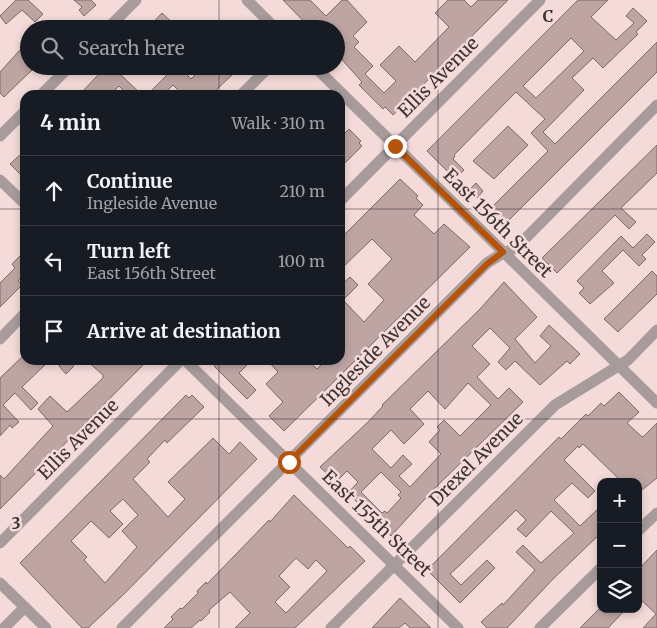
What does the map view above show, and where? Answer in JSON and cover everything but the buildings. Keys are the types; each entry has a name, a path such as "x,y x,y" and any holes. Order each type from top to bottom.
{"street":[{"path":"116,20 136,0"},
{"path":"247,0 267,20"},
{"name":"Ellis Avenue","path":"345,196 540,0"},
{"path":"46,90 61,75"},
{"path":"246,90 261,75"},
{"name":"East 156th Street","path":"323,75 338,90"},
{"name":"East 156th Street","path":"345,97 657,403"},
{"name":"Ingleside Avenue","path":"122,628 487,264 503,252 516,248 657,105"},
{"path":"0,136 20,116"},
{"path":"0,180 20,199"},
{"path":"0,338 20,318"},
{"name":"Drexel Avenue","path":"331,628 555,405 628,360 657,330"},
{"name":"Ellis Avenue","path":"0,543 178,365"},
{"name":"East 155th Street","path":"188,365 394,565 451,625"},
{"path":"642,527 657,513"},
{"path":"540,628 597,572"},
{"path":"0,583 46,628"},
{"path":"4,628 25,607"}],"route":[{"path":"289,462 487,264 503,252 395,146"}]}
